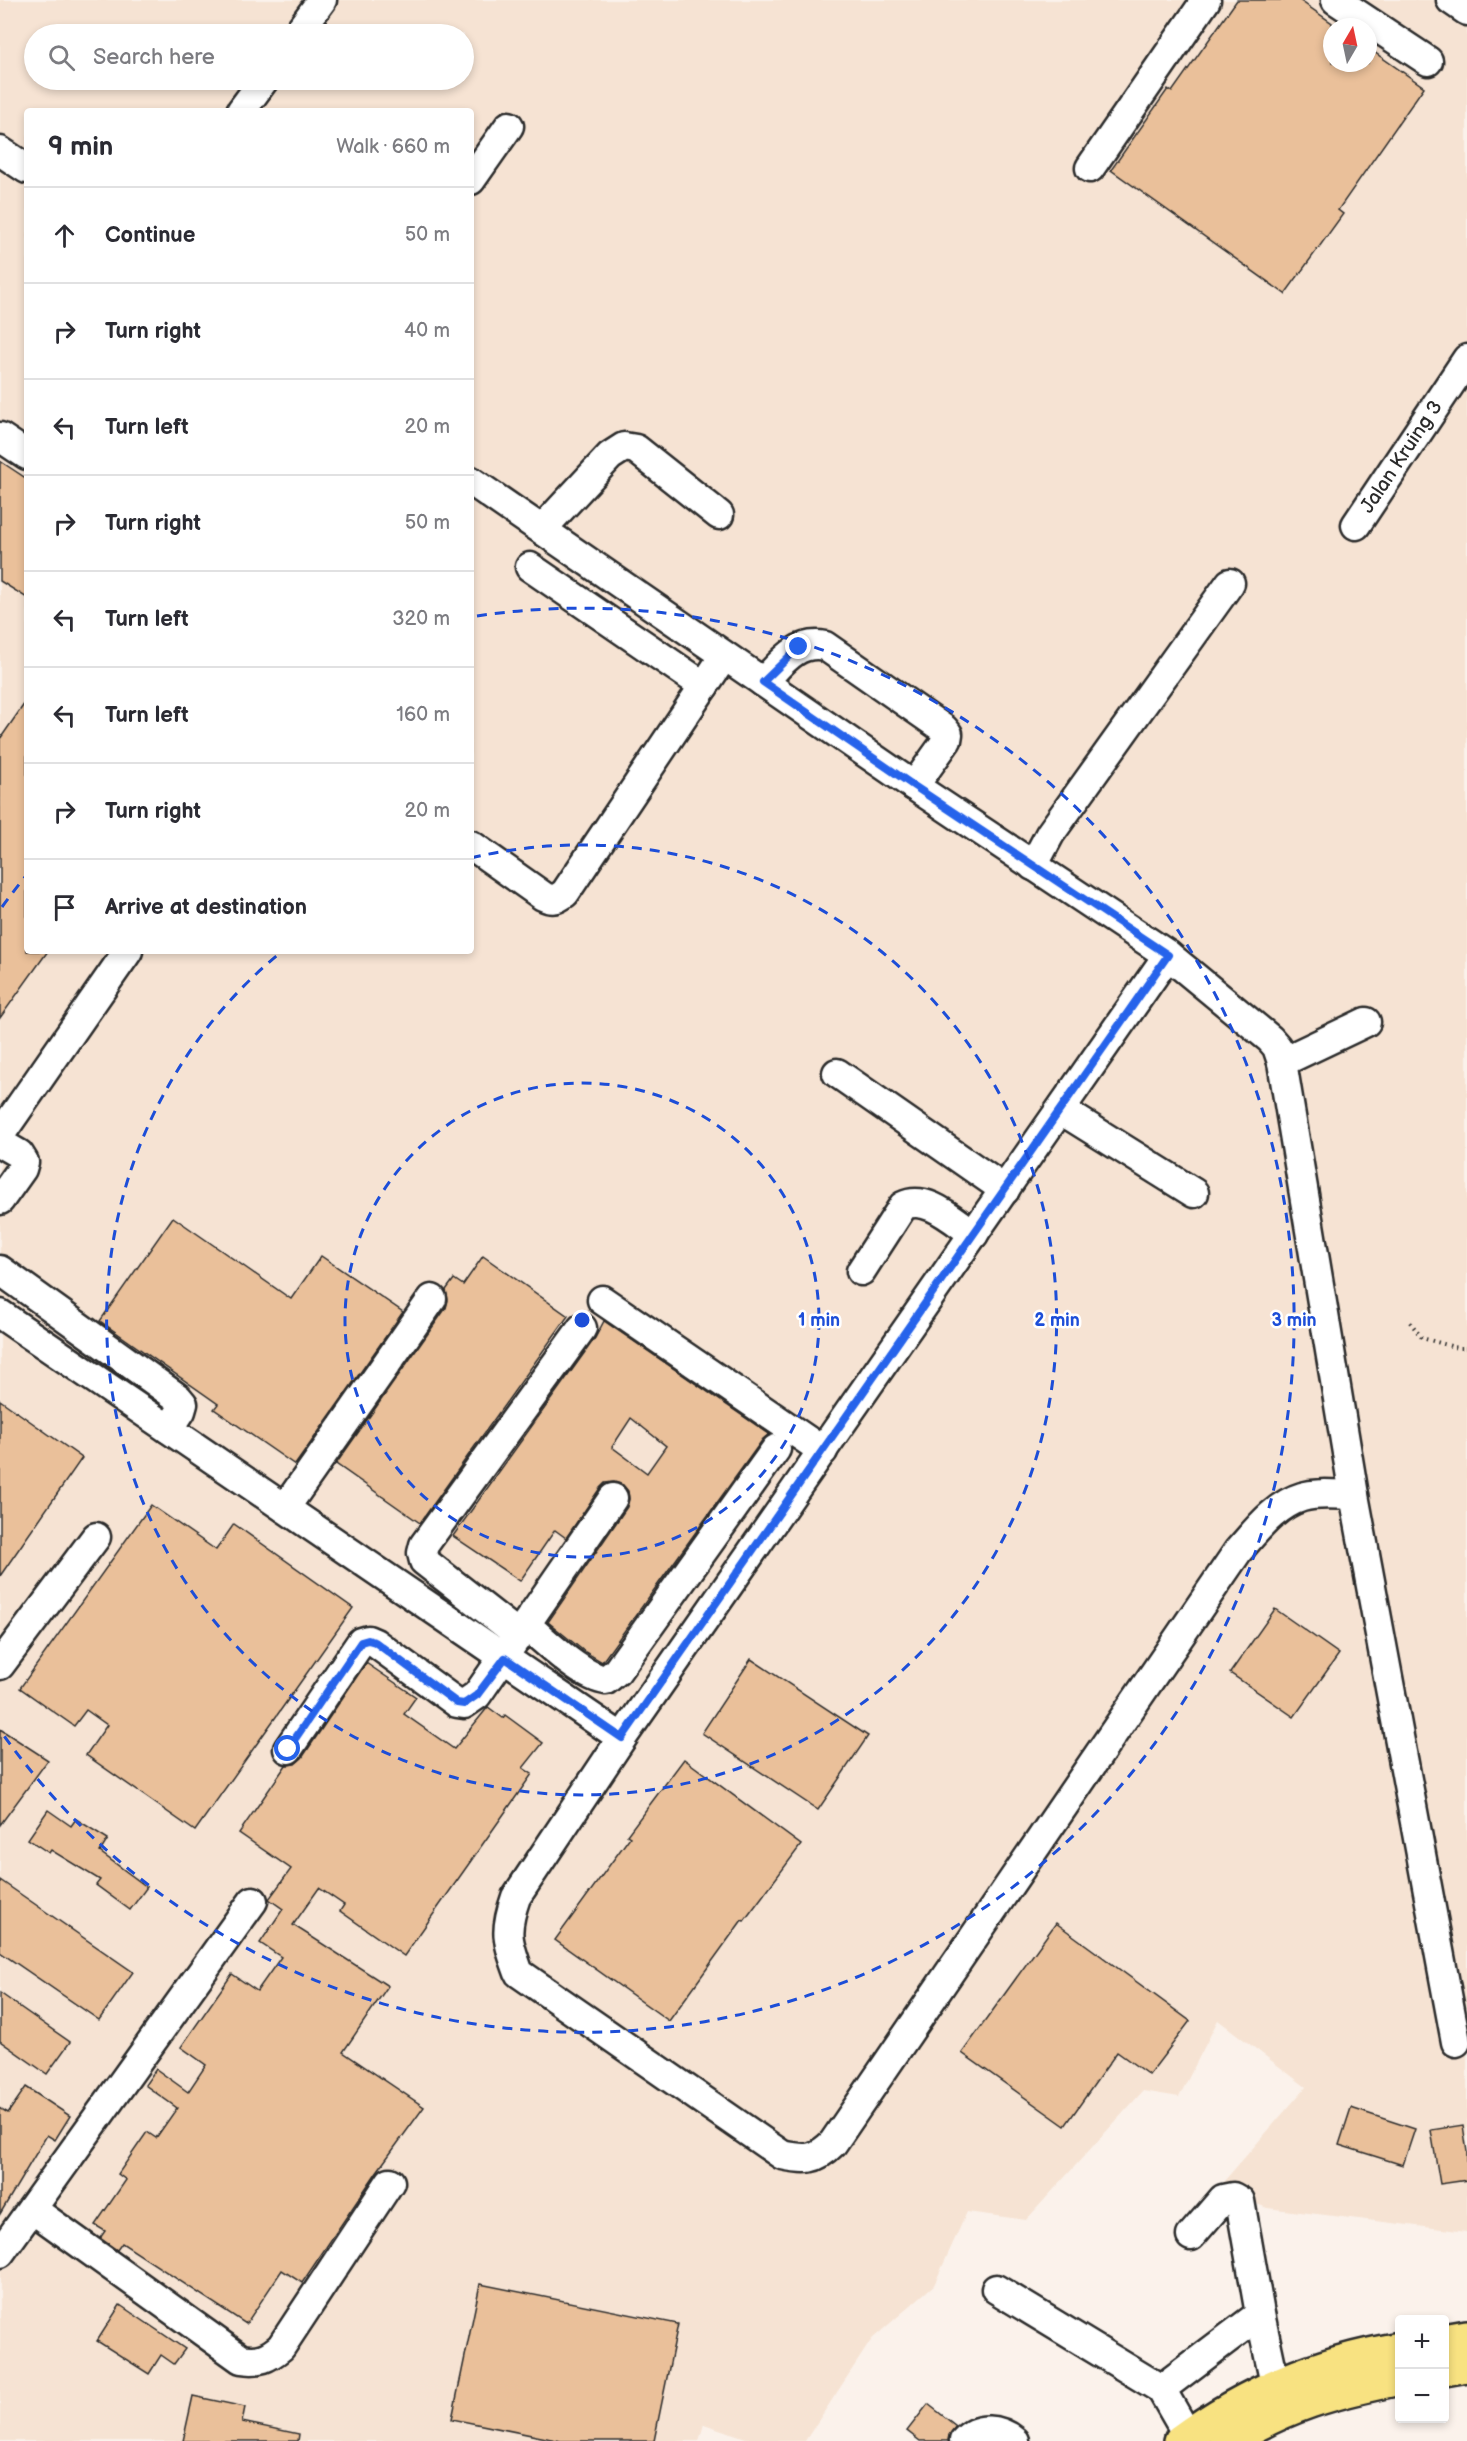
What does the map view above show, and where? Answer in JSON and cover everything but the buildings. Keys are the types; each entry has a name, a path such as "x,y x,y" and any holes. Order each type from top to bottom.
{"main road":[{"path":"1449,2340 1467,2337"},
{"path":"1185,2438 1233,2406 1275,2384 1324,2367 1395,2350"},
{"path":"1449,2368 1467,2365"},
{"path":"1227,2441 1263,2419 1298,2404 1342,2390 1395,2379"}],"street":[{"path":"304,24 322,0"},
{"path":"1090,168 1206,0"},
{"path":"1336,0 1428,62"},
{"path":"1451,0 1467,11"},
{"path":"243,108 257,90"},
{"path":"474,176 509,126"},
{"path":"0,151 24,168"},
{"name":"Jalan Kruing 3","path":"1356,525 1467,359"},
{"path":"0,437 24,453"},
{"path":"542,529 610,456 624,447 636,449 719,515"},
{"path":"474,483 914,786 1168,955 1277,1047 1282,1062 1354,1495 1456,2042"},
{"path":"530,567 704,686"},
{"path":"1033,866 1050,834 1230,584"},
{"path":"763,682 799,647 815,644 825,646 926,716 948,734 947,740 914,786"},
{"path":"474,847 543,896 554,900 559,898 565,893 724,656"},
{"path":"0,1135 126,954"},
{"path":"1168,955 622,1738 516,1897 508,1920 508,1944 519,1973 782,2155 809,2159 825,2151 1238,1551 1267,1519 1289,1502 1304,1496 1354,1495"},
{"path":"1282,1062 1366,1023"},
{"path":"837,1073 1005,1190"},
{"path":"1061,1110 1194,1193"},
{"path":"0,1143 19,1154 24,1162 22,1169 0,1200"},
{"path":"861,1271 903,1206 911,1202 924,1202 974,1234"},
{"path":"0,1270 178,1398 183,1404 181,1411 169,1429"},
{"path":"285,1508 432,1299"},
{"path":"603,1300 823,1451"},
{"path":"0,1314 285,1508 517,1640 595,1679 606,1680 617,1671 776,1449"},
{"path":"582,1328 424,1545 422,1553 424,1561 517,1640 622,1738"},
{"path":"288,1749 364,1640 375,1642 452,1699 464,1704 477,1695 613,1498"},
{"path":"0,1665 96,1537"},
{"path":"0,2253 253,1901"},
{"path":"32,2210 241,2359 253,2361 267,2359 281,2347 390,2182"},
{"path":"1191,2236 1222,2199 1233,2197 1240,2201 1275,2384"},
{"path":"996,2289 1161,2389 1185,2438"},
{"path":"1161,2389 1260,2314"},
{"path":"964,2441 970,2434 983,2430 1008,2435 1015,2441"}],"path":[{"path":"1410,1322 1422,1338 1458,1348 1467,1348"}],"shaded area":[{"path":"0,0 1467,0 1467,2232 1267,2208 1218,2188 1306,2087 1218,2020 1179,2097 1143,2091 1026,2220 967,2212 934,2285 872,2339 805,2441 755,2441 704,2424 699,2441 0,2441"}],"route":[{"path":"288,1749 364,1640 375,1642 457,1703 464,1704 477,1695 505,1658 622,1738 1168,955 914,786 763,682 799,647"}]}
